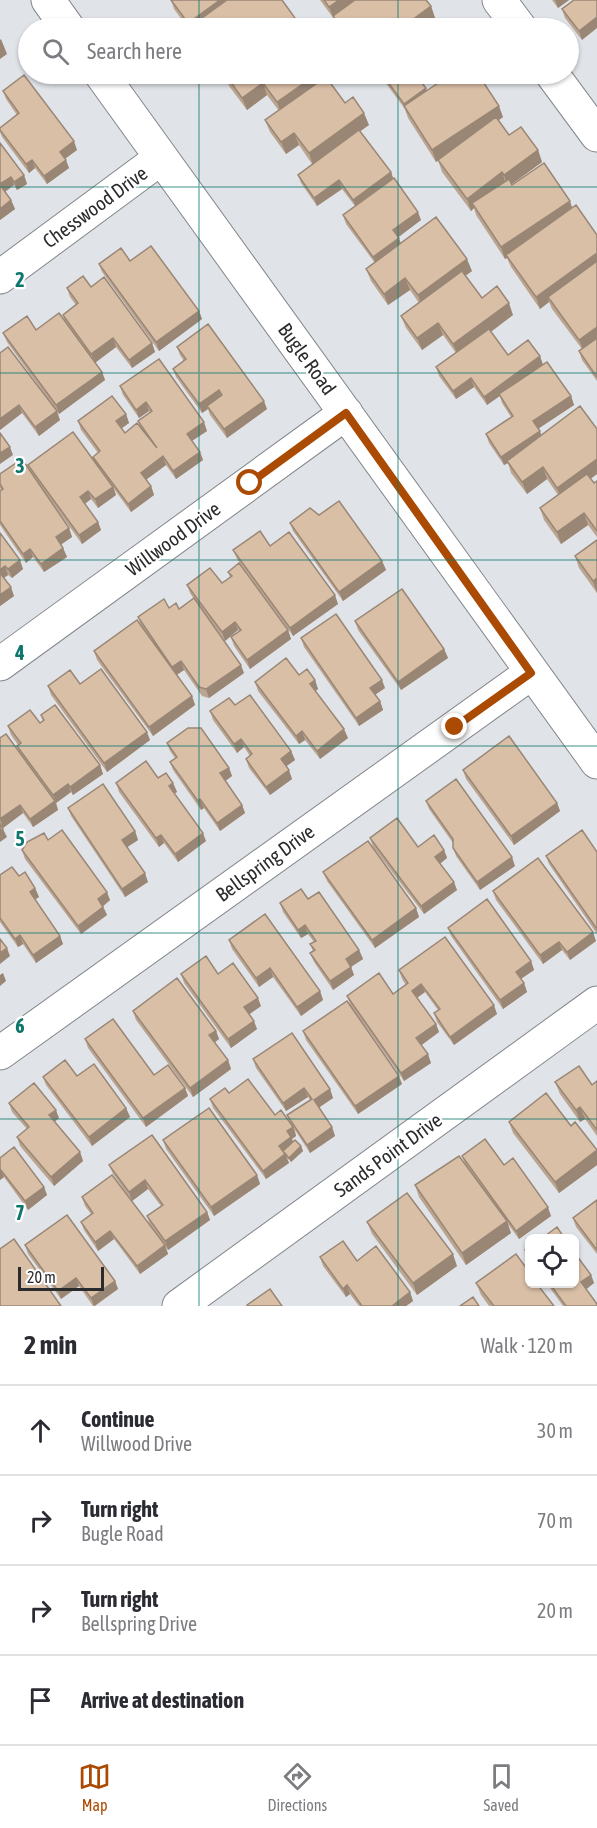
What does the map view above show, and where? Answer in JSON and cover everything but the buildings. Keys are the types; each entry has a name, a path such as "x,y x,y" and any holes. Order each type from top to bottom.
{"street":[{"path":"48,0 61,18"},
{"path":"499,0 512,18"},
{"name":"Bugle Road","path":"108,84 597,762"},
{"path":"559,84 597,135"},
{"name":"Chesswood Drive","path":"0,277 161,158"},
{"name":"Willwood Drive","path":"0,664 346,413"},
{"name":"Bellspring Drive","path":"0,1053 531,673"},
{"name":"Sands Point Drive","path":"179,1306 597,1003"}],"route":[{"path":"250,483 346,413 531,673 455,727"}]}
